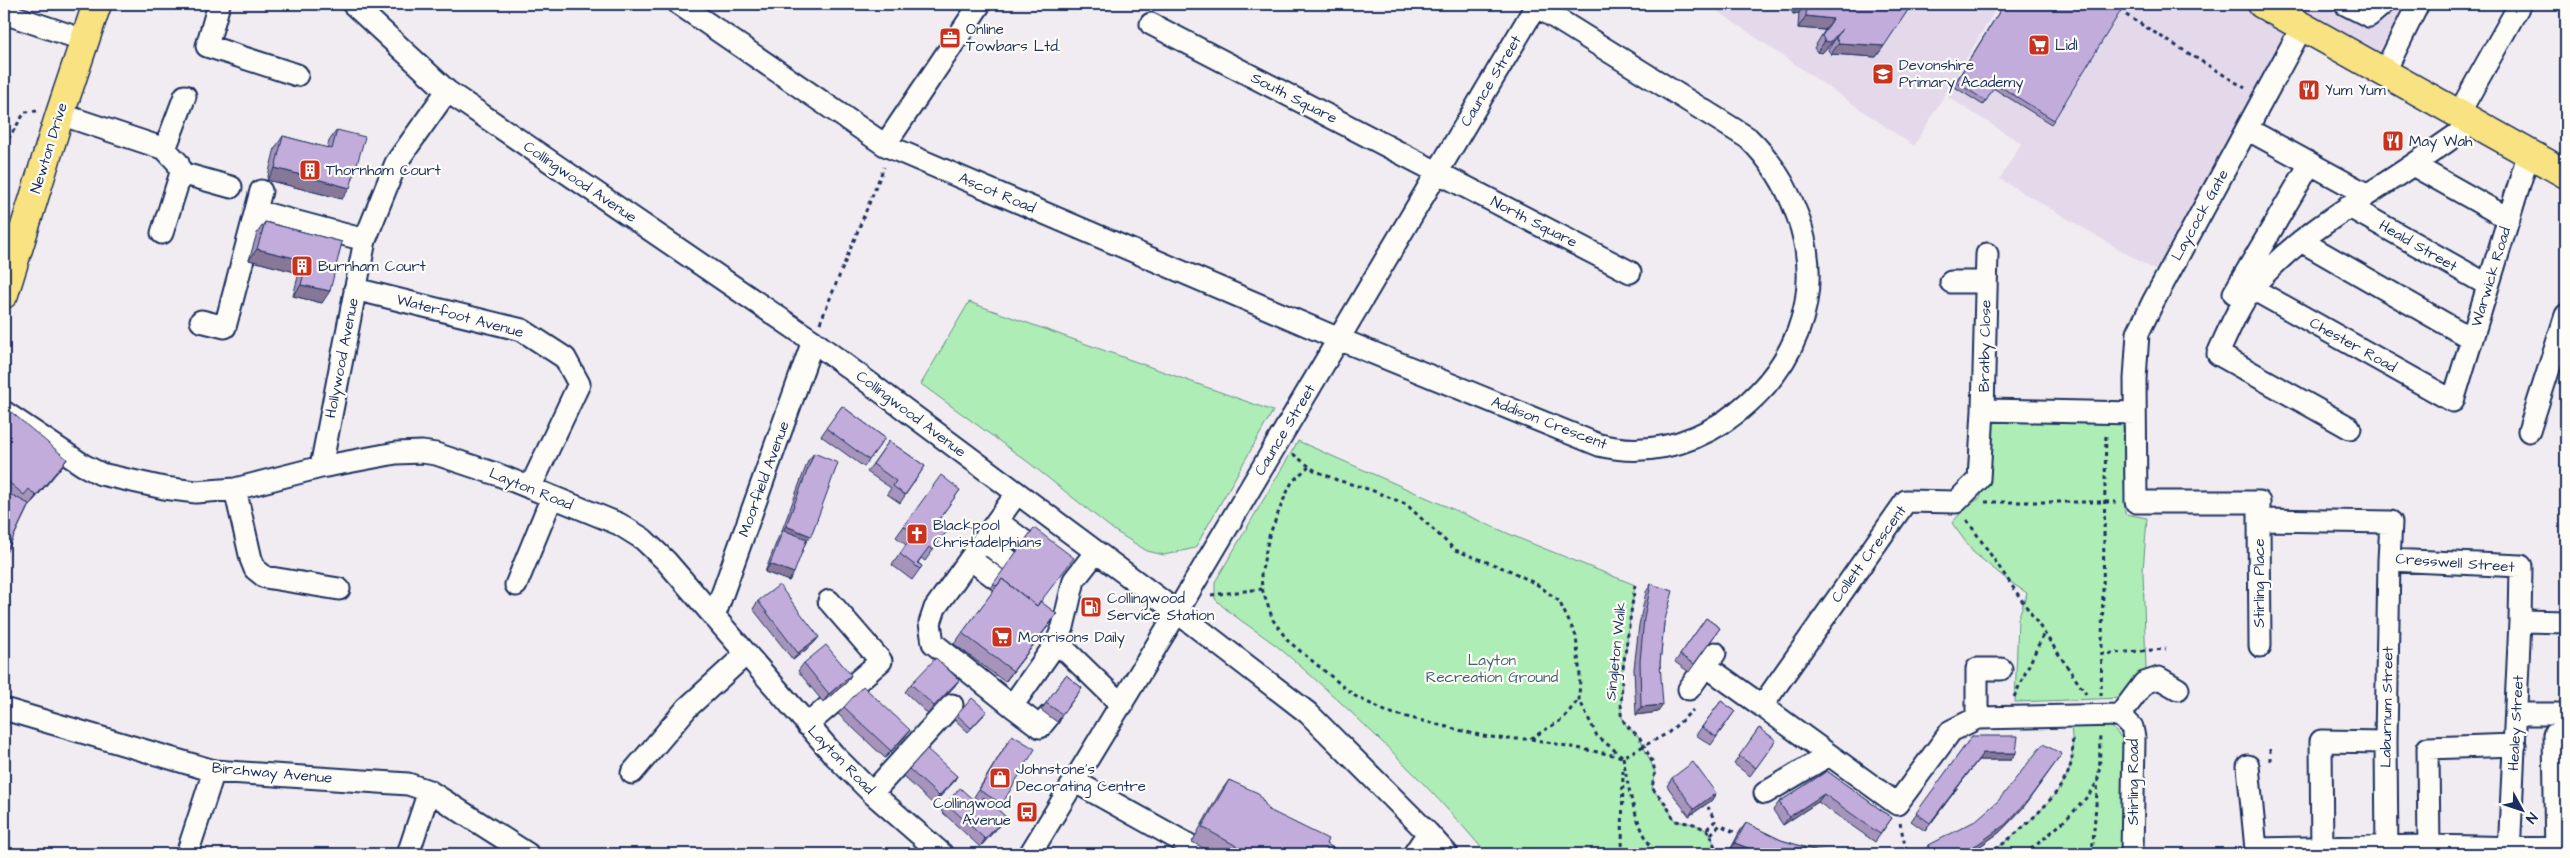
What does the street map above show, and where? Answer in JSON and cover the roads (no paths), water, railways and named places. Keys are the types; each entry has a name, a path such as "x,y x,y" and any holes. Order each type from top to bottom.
{"main road":[{"name":"Newton Drive","path":"4,294 61,110 97,4"},
{"path":"2262,4 2530,152 2566,174"}],"street":[{"path":"219,4 207,46 296,75"},
{"name":"Collingwood Avenue","path":"353,4 447,91 813,341 1096,552 1182,605 1308,713 1428,832 1447,854"},
{"name":"Ascot Road","path":"679,4 888,146 1339,339"},
{"path":"888,146 980,4"},
{"name":"Caunce Street","path":"1030,854 1122,706 1535,4"},
{"name":"Addison Crescent","path":"1339,339 1599,445 1621,450 1644,450 1692,439 1714,427 1756,396 1774,376 1788,354 1799,330 1807,303 1809,276 1807,253 1793,203 1782,179 1766,155 1748,138 1535,4"},
{"path":"2345,4 2368,16 2383,4"},
{"path":"2384,73 2418,4"},
{"path":"2244,291 2286,252 2348,206 2413,165 2467,117 2520,4"},
{"path":"4,13 84,40"},
{"name":"South Square","path":"1151,24 1437,172"},
{"name":"Laycock Gate","path":"2135,413 2138,333 2302,27"},
{"name":"Hollywood Avenue","path":"321,467 365,240 396,163 447,91"},
{"path":"166,149 185,96"},
{"path":"61,110 166,149 178,163 181,174 162,233"},
{"path":"2247,129 2366,194"},
{"name":"Warwick Road","path":"2453,402 2530,152"},
{"path":"2310,164 2244,291 2218,354 2350,428"},
{"path":"2413,165 2508,219"},
{"name":"North Square","path":"1437,172 1630,272"},
{"path":"181,174 231,187"},
{"path":"201,321 225,327 259,201 365,240"},
{"name":"Heald Street","path":"2348,206 2488,286"},
{"path":"2301,241 2472,339"},
{"name":"Bratby Close","path":"1983,410 1987,254"},
{"name":"Bratby Close","path":"1951,282 1986,282"},
{"name":"Waterfoot Avenue","path":"355,290 522,330 565,358 579,384 530,488"},
{"name":"Chester Road","path":"2244,291 2453,402"},
{"path":"2529,432 2566,315"},
{"name":"Moorfield Avenue","path":"714,617 813,341"},
{"path":"1983,410 2135,413 2136,502 2260,502 2259,520"},
{"name":"Collett Crescent","path":"1762,706 1906,501 1956,502 1978,479 1983,410"},
{"name":"Layton Road","path":"4,412 82,465 101,474 164,488 196,492 235,489 321,467 396,453 422,452 467,463 619,524 643,539 666,561 807,725 872,793 942,854"},
{"path":"235,489 255,569 265,577 339,589"},
{"path":"1017,493 935,608 930,623 932,643 1040,727 1049,716"},
{"path":"516,585 552,497"},
{"name":"Cresswell Street","path":"2259,520 2391,522 2389,560 2521,566 2520,621"},
{"name":"Stirling Place","path":"2259,520 2260,646"},
{"path":"997,521 1024,542"},
{"path":"983,540 1010,561"},
{"path":"1012,706 1060,634 1068,603 1069,576 1096,552"},
{"path":"970,559 997,579"},
{"name":"Laburnum Street","path":"2387,850 2386,742 2389,560"},
{"path":"1050,590 1068,603"},
{"path":"807,725 881,661 828,601"},
{"path":"1043,612 1060,634 1079,676 1122,706"},
{"path":"2520,621 2566,622"},
{"name":"Healey Street","path":"2509,851 2520,621"},
{"path":"632,773 687,708 746,655"},
{"path":"1692,698 1710,660 1762,706 1897,804 1951,731 1977,718 2110,715 2144,683 2160,678 2178,689"},
{"path":"1977,718 1976,669 2001,669"},
{"path":"872,793 952,705"},
{"name":"Birchway Avenue","path":"4,710 214,771 408,784 429,791 528,854"},
{"path":"2516,714 2566,714"},
{"name":"Stirling Road","path":"2110,715 2132,727 2134,738 2132,854"},
{"path":"2248,766 2256,849 2270,851 2559,850 2554,735 2566,734"},
{"path":"2322,851 2321,741 2386,742"},
{"path":"2429,850 2428,748 2515,745"},
{"path":"1764,792 1829,755"},
{"path":"187,854 214,771"},
{"path":"1074,781 1205,854"},
{"path":"408,854 429,791"},
{"path":"1414,854 1428,832"}],"place":[{"name":"Online Towbars Ltd.","path":"950,38"},
{"name":"Lidl","path":"2039,45"},
{"name":"Devonshire Primary Academy","path":"1883,74"},
{"name":"Yum Yum","path":"2309,90"},
{"name":"May Wah","path":"2393,141"},
{"name":"Thornham Court","path":"310,170"},
{"name":"Burnham Court","path":"302,266"},
{"name":"Blackpool Christadelphians","path":"917,534"},
{"name":"Collingwood Service Station","path":"1091,607"},
{"name":"Morrisons Daily","path":"1002,637"},
{"name":"Johnstone's Decorating Centre","path":"1000,778"},
{"name":"Collingwood Avenue","path":"1027,812"}],"park label":[{"name":"Layton Recreation Ground","path":"1492,668"}]}
